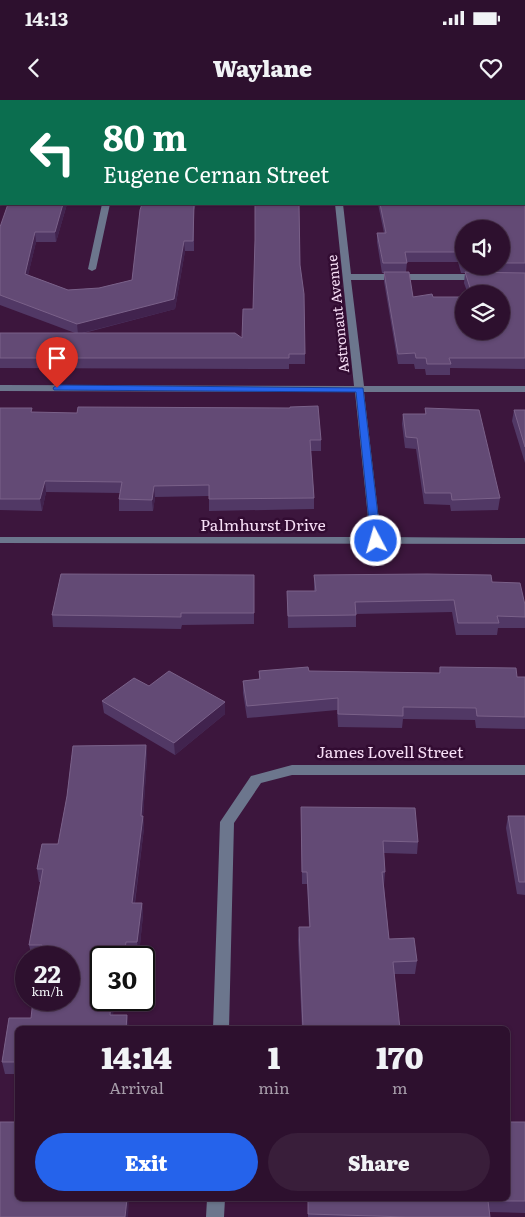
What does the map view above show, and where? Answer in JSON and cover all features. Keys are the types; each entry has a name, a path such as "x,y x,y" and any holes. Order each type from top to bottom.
{"street":[{"path":"92,269 106,205"},
{"name":"Astronaut Avenue","path":"339,205 376,541"},
{"path":"348,277 486,278"},
{"path":"0,388 525,389"},
{"name":"Palmhurst Drive","path":"0,540 525,541"},
{"name":"James Lovell Street","path":"221,1026 227,822 256,779 292,770 525,770"},
{"path":"215,1217 216,1201"}],"building":[{"path":"8,205 63,205 55,232 35,232 25,274 68,290 99,288 132,280 142,205 194,205 193,241 184,241 174,299 77,324 0,295 0,227"},
{"path":"255,205 299,205 305,354 289,354 289,358 0,358 0,333 235,333 242,338 243,309 253,309"},
{"path":"380,205 525,205 525,263 510,263 510,220 455,220 455,252 405,252 407,263 383,263 377,233 386,233"},
{"path":"384,272 409,272 413,297 432,294 433,297 455,297 455,340 510,340 510,285 469,285 466,275 525,273 525,358 449,358 451,364 427,364 426,358 416,358 415,353 398,354"},
{"path":"318,406 321,440 310,440 314,498 209,499 209,485 154,486 152,500 119,499 122,482 45,481 40,499 0,499 0,408 32,408 31,412 77,413 78,407 290,408"},
{"path":"425,408 479,410 500,498 452,500 451,493 425,493 417,438 406,437 403,414 426,414"},
{"path":"514,410 525,410 525,447"},
{"path":"61,574 254,575 254,613 181,613 181,617 52,615"},
{"path":"314,575 491,575 492,582 520,583 525,605 525,617 497,616 499,623 458,623 454,600 355,602 356,615 288,616 287,591 316,591"},
{"path":"308,667 309,671 440,673 440,667 516,668 517,677 525,677 525,717 477,716 476,708 403,707 403,716 338,714 338,698 247,706 243,681 260,679 259,671"},
{"path":"169,671 225,702 174,743 102,701 134,678 149,686"},
{"path":"146,745 141,816 143,816 132,903 142,903 137,942 126,942 126,946 90,946 90,1011 110,1011 110,1015 127,1015 126,1026 15,1026 15,1062 2,1062 9,1018 31,1018 32,1011 80,1011 80,946 29,945 43,869 37,869 42,844 58,844 67,796 73,746"},
{"path":"301,807 415,808 418,842 383,841 385,872 382,872 389,939 414,938 417,961 393,962 400,1026 303,1026 299,927 310,927 307,872 302,872"},
{"path":"508,816 525,816 525,882 519,882"},
{"path":"0,1122 15,1122 15,1201 127,1201 125,1217 0,1217"},
{"path":"510,1122 525,1122 525,1201 510,1201"},
{"path":"308,1201 488,1201 490,1217 407,1217 308,1214"}],"route":[{"path":"57,388 360,390 376,541"}]}
